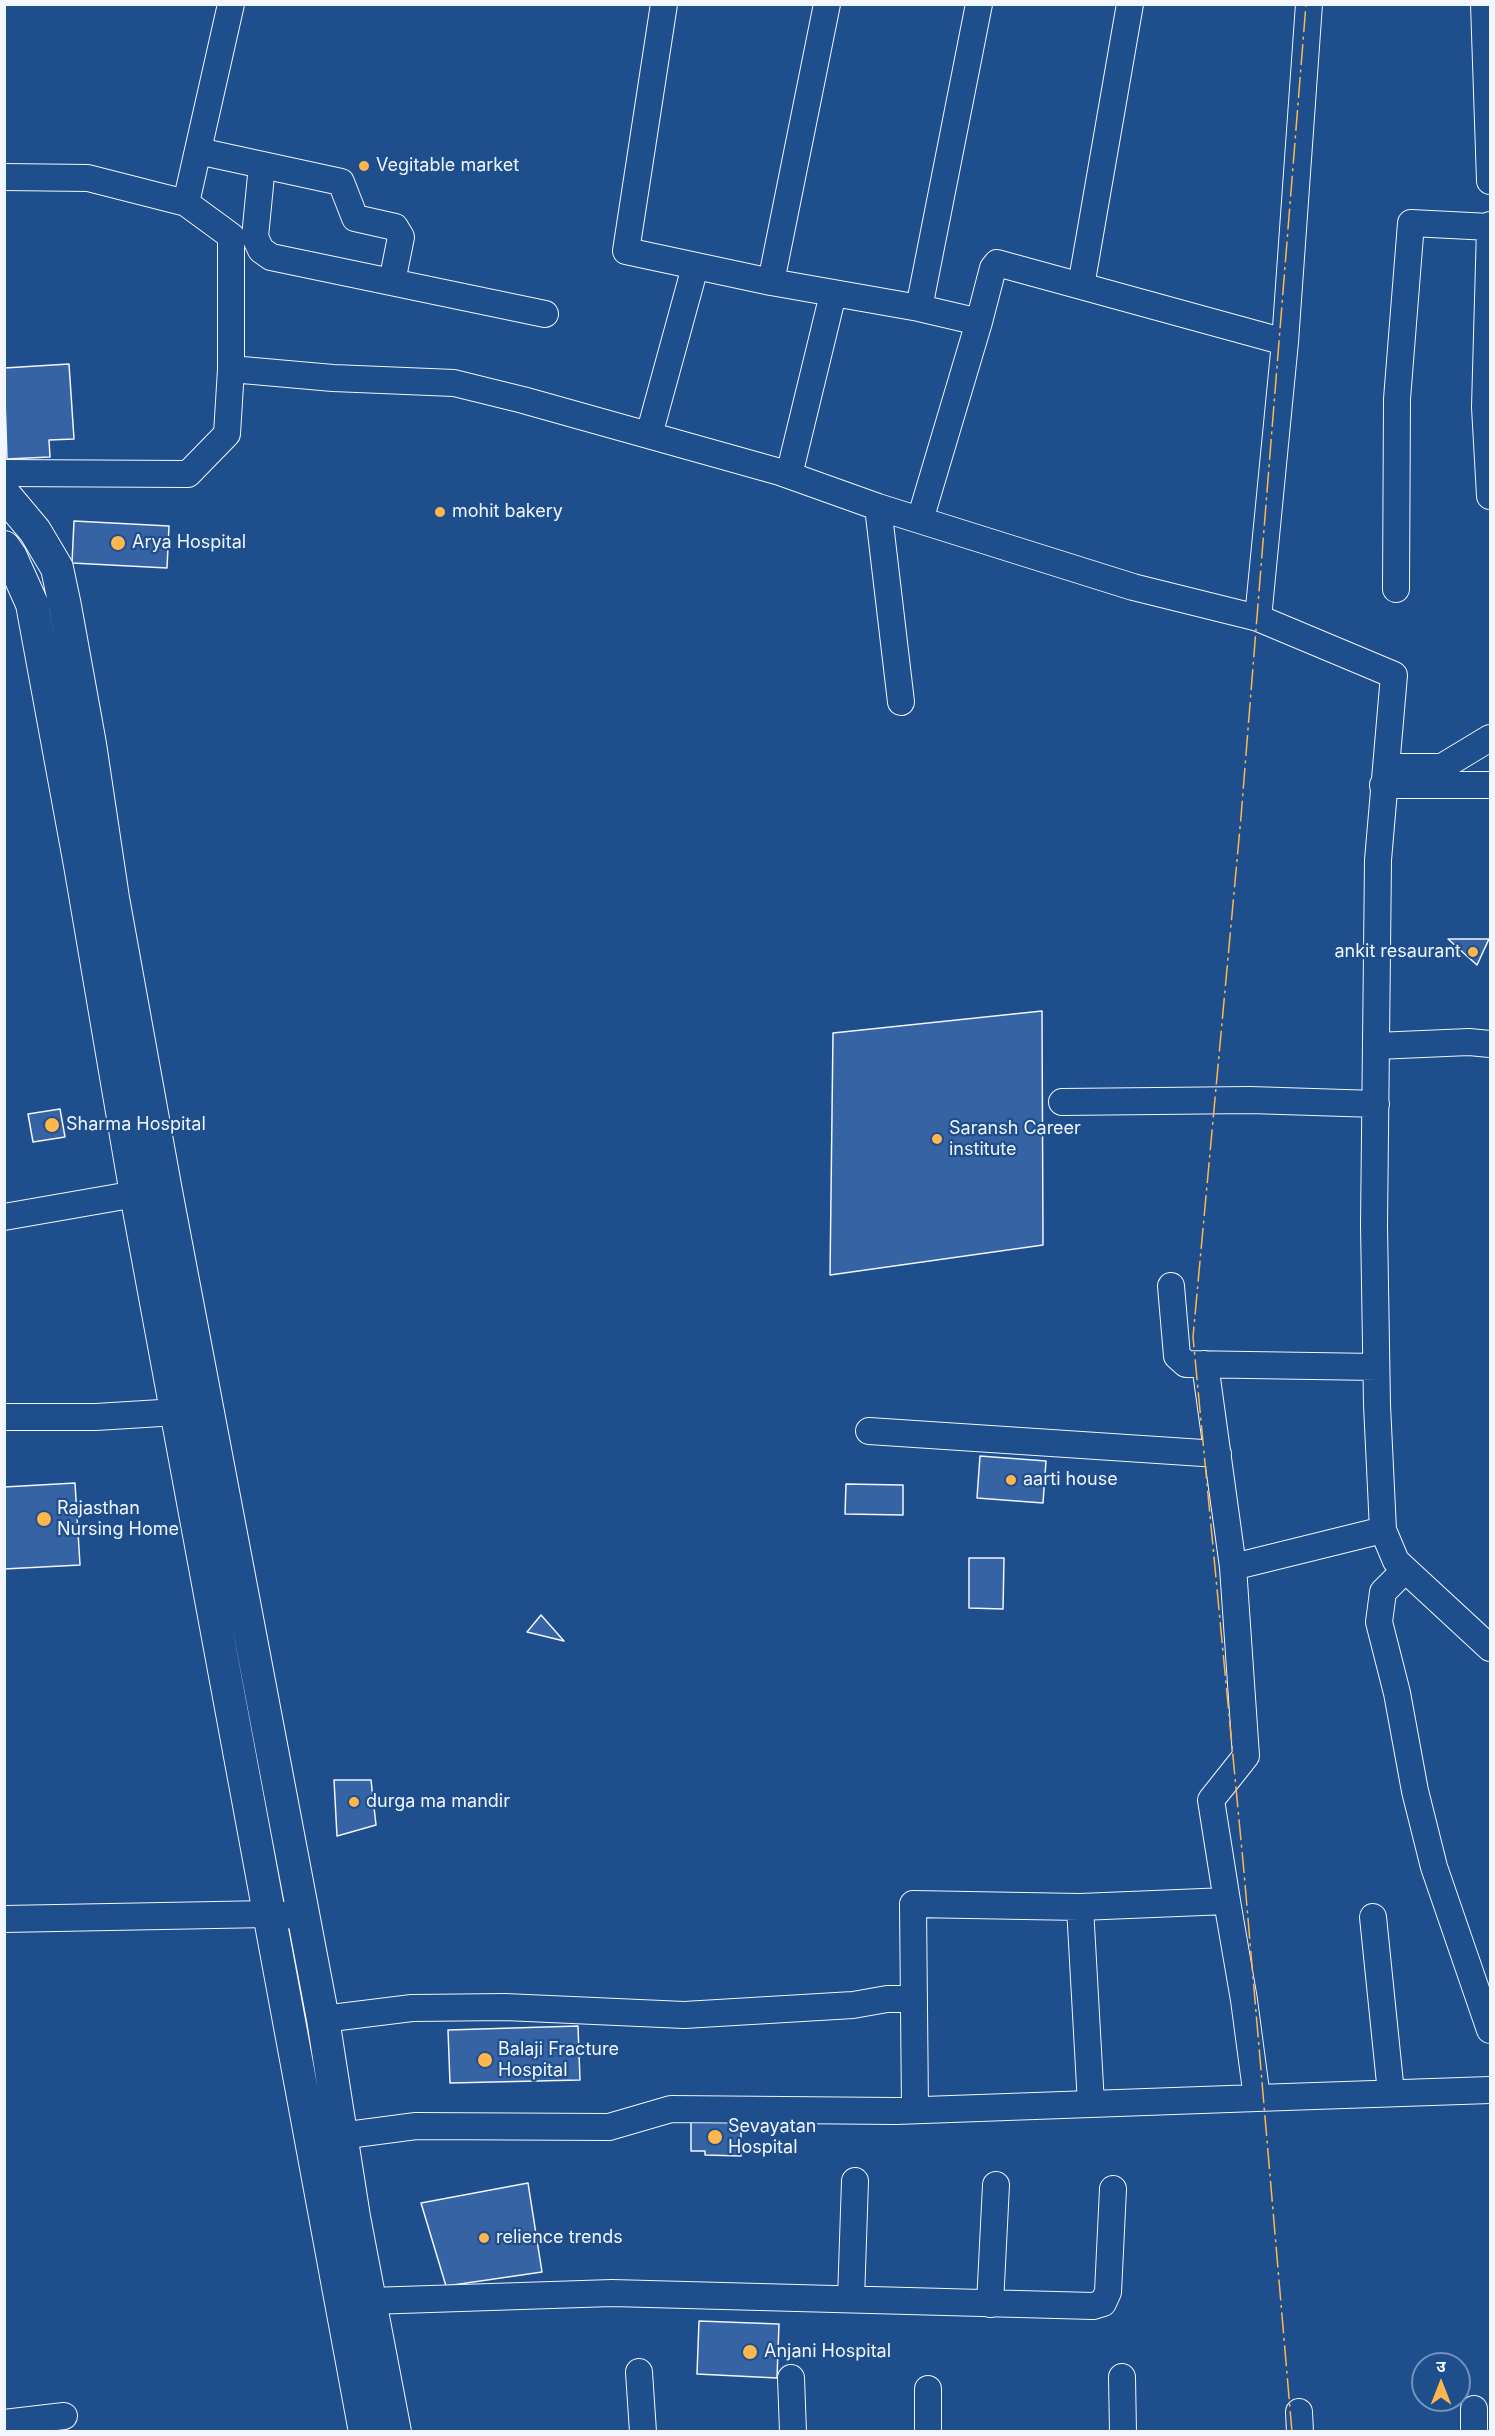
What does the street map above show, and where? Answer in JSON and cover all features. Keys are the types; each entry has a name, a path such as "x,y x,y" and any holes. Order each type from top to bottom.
{"main road":[{"path":"4,494 35,531 57,568 65,606 90,744 113,898 322,2019 340,2136 395,2432"},
{"path":"4,547 11,557 32,604 82,877 136,1194 365,2432"}],"street":[{"path":"186,203 231,4"},
{"path":"664,4 626,251 695,267 919,308 979,322"},
{"path":"771,282 827,4"},
{"path":"919,308 979,4"},
{"path":"1081,286 1130,4"},
{"path":"1258,618 1285,342 1309,4"},
{"path":"1484,4 1491,181"},
{"path":"198,151 341,182 355,218 395,227 401,237 393,282"},
{"path":"262,165 255,237 261,250 271,257 545,314"},
{"path":"4,177 88,178 186,203 231,237 231,369 226,434 188,474 4,472"},
{"path":"1396,589 1397,399 1411,223 1490,226 1485,407 1491,496"},
{"path":"921,520 993,268 998,263 1285,342"},
{"path":"650,435 695,267"},
{"path":"789,475 833,294"},
{"path":"231,369 333,378 454,383 523,400 789,475 878,507 1133,587 1258,618 1394,675 1378,860 1376,1367 1383,1530 1396,1561 1491,1648"},
{"path":"878,507 901,702"},
{"path":"1384,776 1442,766 1491,738"},
{"path":"1384,776 1491,785"},
{"path":"1376,1046 1468,1042 1491,1044"},
{"path":"1062,1102 1250,1100 1376,1104"},
{"path":"4,1217 136,1194"},
{"path":"1171,1286 1177,1356 1186,1364 1376,1367"},
{"path":"1205,1364 1233,1567 1246,1756 1211,1800 1244,2000 1257,2098"},
{"path":"4,1417 96,1417 177,1412"},
{"path":"869,1431 1218,1454"},
{"path":"1233,1567 1383,1530"},
{"path":"1405,1570 1383,1593 1379,1622 1397,1693 1415,1791 1434,1867 1491,2030"},
{"path":"915,2110 914,1904 1080,1907 1227,1902"},
{"path":"1080,1907 1091,2104"},
{"path":"4,1919 268,1914 302,1916"},
{"path":"1373,1917 1391,2093"},
{"path":"322,2019 412,2008 505,2007 684,2015 914,2000"},
{"path":"340,2136 416,2126 609,2127 670,2109 915,2110 1491,2090"},
{"path":"850,2300 855,2181"},
{"path":"990,2304 996,2185"},
{"path":"370,2301 612,2293 1094,2306 1103,2303 1108,2292 1113,2189"},
{"path":"639,2372 643,2432"},
{"path":"1122,2377 1123,2432"},
{"path":"791,2378 792,2432"},
{"path":"928,2389 928,2432"},
{"path":"4,2423 64,2416"}],"building":[{"path":"69,364 74,439 49,440 50,457 7,459 4,368"},
{"path":"74,521 169,526 167,568 72,563"},
{"name":"ankit resaurant","path":"1448,939 1489,939 1477,965"},
{"name":"Saransh Career institute","path":"1042,1011 1043,1245 830,1275 833,1033"},
{"path":"60,1109 65,1137 33,1142 28,1114"},
{"name":"aarti house","path":"980,1456 1046,1461 1043,1503 977,1498"},
{"path":"75,1483 80,1565 4,1569 4,1487"},
{"path":"846,1484 903,1485 903,1515 845,1514"},
{"path":"969,1558 1004,1558 1003,1609 969,1608"},
{"path":"541,1615 564,1641 527,1632"},
{"name":"durga ma mandir","path":"334,1780 371,1780 376,1825 337,1836"},
{"path":"578,2026 580,2080 450,2083 448,2030"},
{"path":"691,2120 741,2120 741,2156 705,2155 705,2151 691,2151"},
{"name":"relience trends","path":"528,2183 542,2272 446,2286 421,2203"},
{"path":"699,2321 779,2324 777,2378 697,2374"}],"power":[{"path":"1292,2432 1244,1872 1193,1337 1241,817 1306,4"}],"place":[{"name":"Vegitable market","path":"364,166"},
{"name":"mohit bakery","path":"440,512"},
{"name":"Arya Hospital","path":"118,543"},
{"name":"ankit resaurant","path":"1473,952"},
{"name":"Sharma Hospital","path":"52,1125"},
{"name":"Saransh Career institute","path":"937,1139"},
{"name":"aarti house","path":"1011,1480"},
{"name":"Rajasthan Nursing Home","path":"44,1519"},
{"name":"durga ma mandir","path":"354,1802"},
{"name":"Balaji Fracture Hospital","path":"485,2060"},
{"name":"Sevayatan Hospital","path":"715,2137"},
{"name":"relience trends","path":"484,2238"},
{"name":"Anjani Hospital","path":"750,2352"}]}
